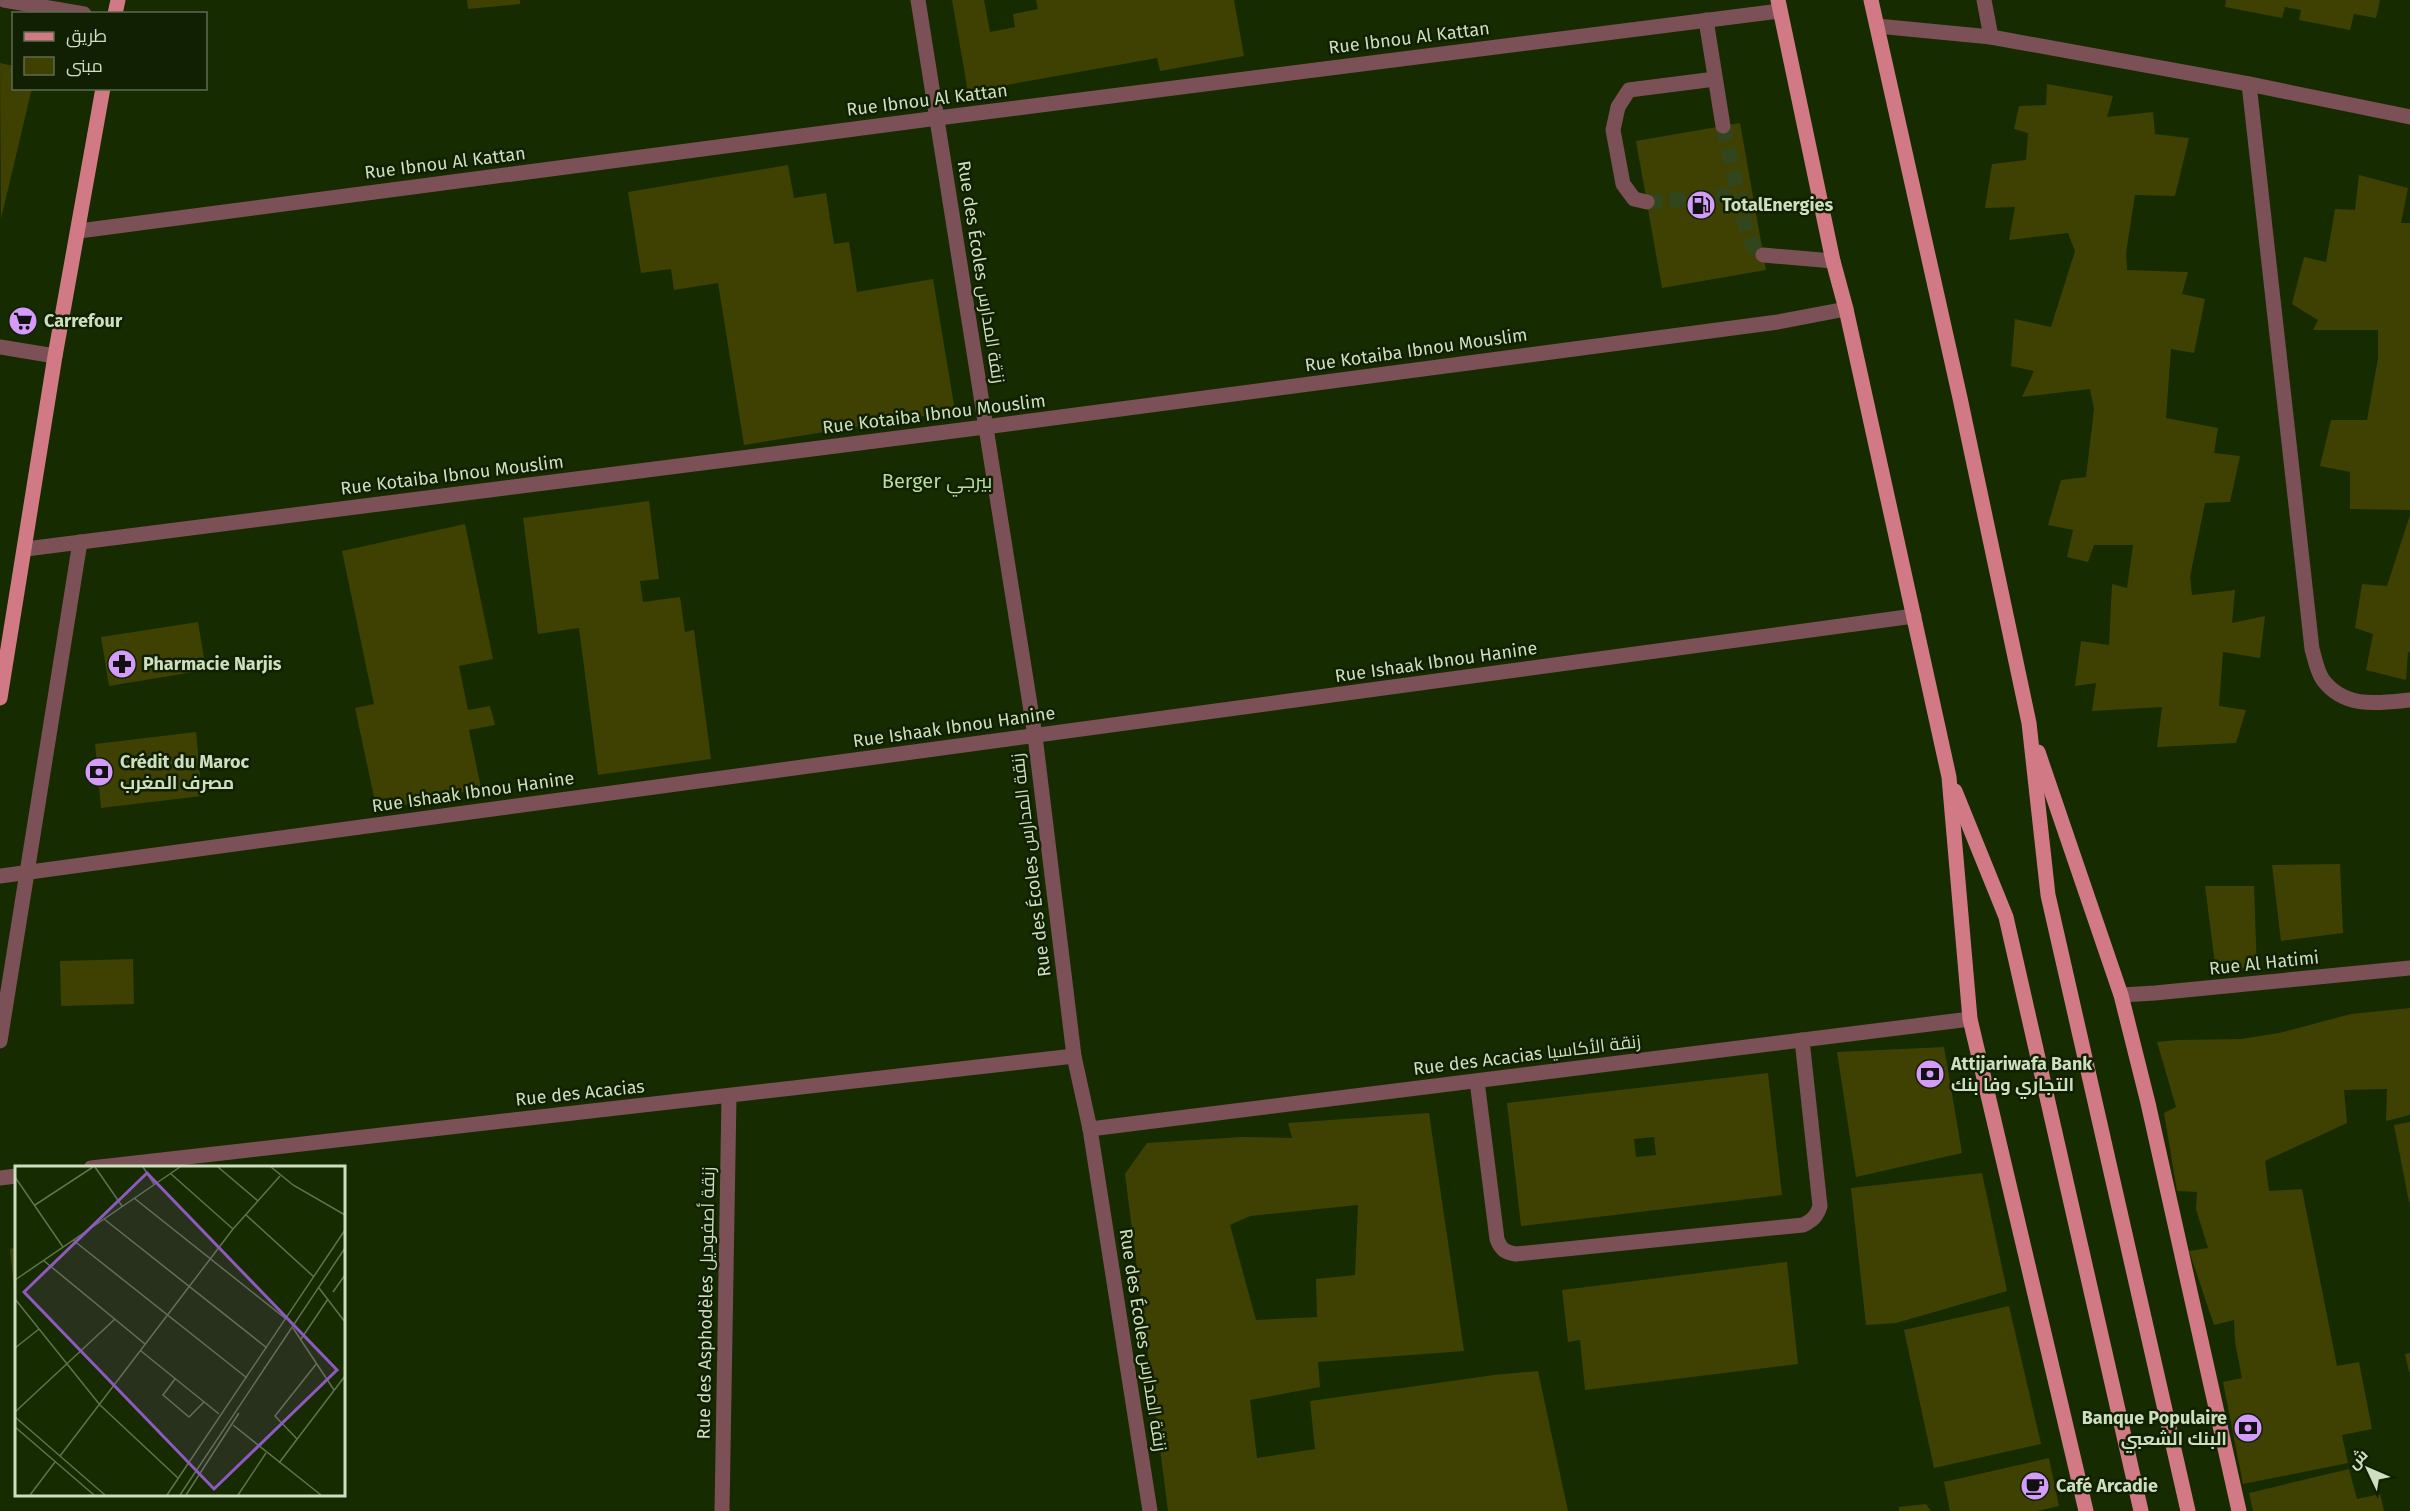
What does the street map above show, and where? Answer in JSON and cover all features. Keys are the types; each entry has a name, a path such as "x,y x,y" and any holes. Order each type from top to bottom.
{"main road":[{"path":"1870,0 1963,410 2028,723 2048,895 2188,1511"},
{"path":"1779,6 1833,261 1846,309 1949,777 1970,1019 2086,1511"},
{"path":"0,698 26,549 55,356 103,90"},
{"path":"2028,723 2121,995 2148,1103 2239,1511"},
{"path":"1949,777 2006,917 2141,1511"}],"street":[{"path":"4,0 73,12"},
{"name":"Rue des Écoles زنقة المدارس","path":"918,0 1035,736 1074,1056 1090,1129 1150,1511"},
{"path":"1984,0 1991,36"},
{"name":"Rue Ibnou Al Kattan","path":"79,231 1706,20 1779,6"},
{"path":"1706,20 1723,126"},
{"path":"1876,26 1991,36 2249,84 2410,117"},
{"path":"1647,202 1634,199 1623,184 1613,130 1618,107 1629,90 1715,79"},
{"path":"2249,84 2312,649 2322,679 2335,692 2355,702 2377,704 2410,700"},
{"path":"1763,255 1833,261"},
{"name":"Rue Kotaiba Ibnou Mouslim","path":"26,549 985,427 1778,322 1846,309"},
{"path":"0,347 55,356"},
{"path":"0,1041 80,542"},
{"name":"Rue Ishaak Ibnou Hanine","path":"0,876 1914,616"},
{"name":"Rue Al Hatimi","path":"2121,995 2410,968"},
{"name":"Rue des Acacias زنقة الأكاسيا","path":"1090,1129 1970,1019"},
{"path":"1477,1081 1497,1239 1500,1247 1506,1252 1516,1254 1803,1225 1818,1214 1820,1206 1802,1040"},
{"name":"Rue des Acacias","path":"100,1166 1074,1056"},
{"name":"Rue des Asphodèles زنقة أصفوديل","path":"722,1511 729,1096"},
{"path":"0,1178 15,1176"}],"building":[{"path":"467,0 520,0 520,4 468,9"},
{"path":"952,0 984,0 990,32 1015,27 1013,14 1038,9 1036,0 1234,0 1244,56 1160,71 1157,58 968,92"},
{"path":"2226,0 2380,0 2376,18 2354,14 2350,30 2299,20 2301,10 2285,7 2282,18 2225,7"},
{"path":"0,63 12,66 12,90 32,90 1,219"},
{"path":"2047,84 2113,96 2107,117 2153,112 2155,134 2189,138 2175,196 2135,195 2126,253 2127,270 2188,272 2182,294 2205,299 2194,353 2171,349 2166,418 2218,428 2214,453 2240,456 2230,502 2205,503 2190,577 2192,595 2235,590 2232,623 2265,616 2260,658 2223,652 2219,706 2246,710 2236,743 2157,747 2162,707 2092,711 2096,683 2075,686 2081,641 2109,645 2112,584 2127,588 2133,545 2094,545 2088,562 2067,557 2073,530 2048,525 2061,480 2086,477 2094,409 2090,389 2022,397 2034,371 2011,366 2015,319 2051,327 2075,251 2068,233 2009,240 2015,207 1985,208 1992,164 2026,160 2028,133 2014,129 2019,106 2046,105"},
{"path":"1740,123 1766,270 1662,288 1636,141"},
{"path":"788,165 794,198 826,193 834,244 849,242 857,292 933,279 955,411 744,445 718,283 674,290 671,269 641,273 628,192"},
{"path":"2359,175 2408,188 2401,223 2410,223 2410,510 2350,509 2350,472 2320,466 2331,420 2367,420 2378,358 2378,330 2313,330 2318,320 2292,304 2304,257 2326,262 2335,209 2355,210"},
{"path":"649,501 659,579 640,581 643,602 680,597 685,632 694,630 711,759 598,775 579,628 538,634 523,518"},
{"path":"2410,515 2410,652 2408,652 2406,680 2366,670 2373,634 2355,628 2362,584 2387,586"},
{"path":"465,524 493,659 459,666 468,710 490,706 495,725 469,730 481,788 377,811 355,708 374,704 342,551"},
{"path":"198,622 206,670 109,686 101,637"},
{"path":"196,732 202,796 101,808 95,744"},
{"path":"2340,864 2343,933 2281,941 2272,865"},
{"path":"2205,886 2254,886 2257,971 2215,964"},
{"path":"133,959 134,1004 61,1006 60,961"},
{"path":"2410,1008 2410,1115 2386,1121 2387,1089 2344,1090 2347,1123 2265,1161 2269,1191 2302,1189 2337,1366 2359,1362 2372,1429 2342,1435 2348,1463 2243,1484 2223,1382 2242,1378 2235,1342 2234,1320 2214,1325 2189,1251 2208,1248 2196,1209 2197,1192 2177,1191 2164,1113 2176,1107 2157,1042 2241,1039 2279,1033 2351,1014"},
{"path":"1944,1047 1962,1153 1856,1177 1837,1052"},
{"path":"1768,1073 1782,1195 1521,1226 1507,1103","holes":["1654,1137 1656,1155 1636,1157 1634,1139"]},
{"path":"1429,1113 1464,1351 1318,1362 1320,1387 1250,1400 1257,1458 1315,1449 1310,1401 1538,1371 1568,1511 1168,1511 1125,1174 1147,1143 1242,1137 1292,1138 1288,1123","holes":["1358,1205 1355,1275 1316,1279 1317,1317 1256,1320 1230,1225 1250,1216"]},
{"path":"2410,1122 2410,1202 2409,1202 2394,1125"},
{"path":"1982,1173 2007,1291 1896,1323 1866,1325 1851,1188"},
{"path":"15,1247 14,1289 10,1249"},
{"path":"1787,1262 1798,1364 1585,1390 1580,1340 1568,1342 1562,1290"},
{"path":"2009,1306 2041,1444 1934,1468 1904,1330"},
{"path":"2410,1353 2410,1372 2409,1372 2405,1354"},
{"path":"2049,1458 2059,1506 2037,1511 1950,1511 1944,1482"},
{"path":"2349,1469 2357,1499 2380,1494 2384,1511 2253,1511 2249,1493"},
{"path":"1926,1504 1931,1511 1899,1511 1899,1507"}],"tunnel":[{"path":"1723,126 1747,234 1754,247 1763,255"},
{"path":"1647,202 1738,195"}],"place":[{"name":"TotalEnergies","path":"1701,205"},
{"name":"Carrefour","path":"23,321"},
{"name":"Pharmacie Narjis","path":"122,664"},
{"name":"Crédit du Maroc مصرف المغرب","path":"99,772"},
{"name":"Attijariwafa Bank التجاري وفا بنك","path":"1930,1074"},
{"name":"Banque Populaire البنك الشعبي","path":"2248,1428"},
{"name":"Café Arcadie","path":"2035,1486"}],"district":[{"name":"Berger بيرجي","path":"937,481"}]}
